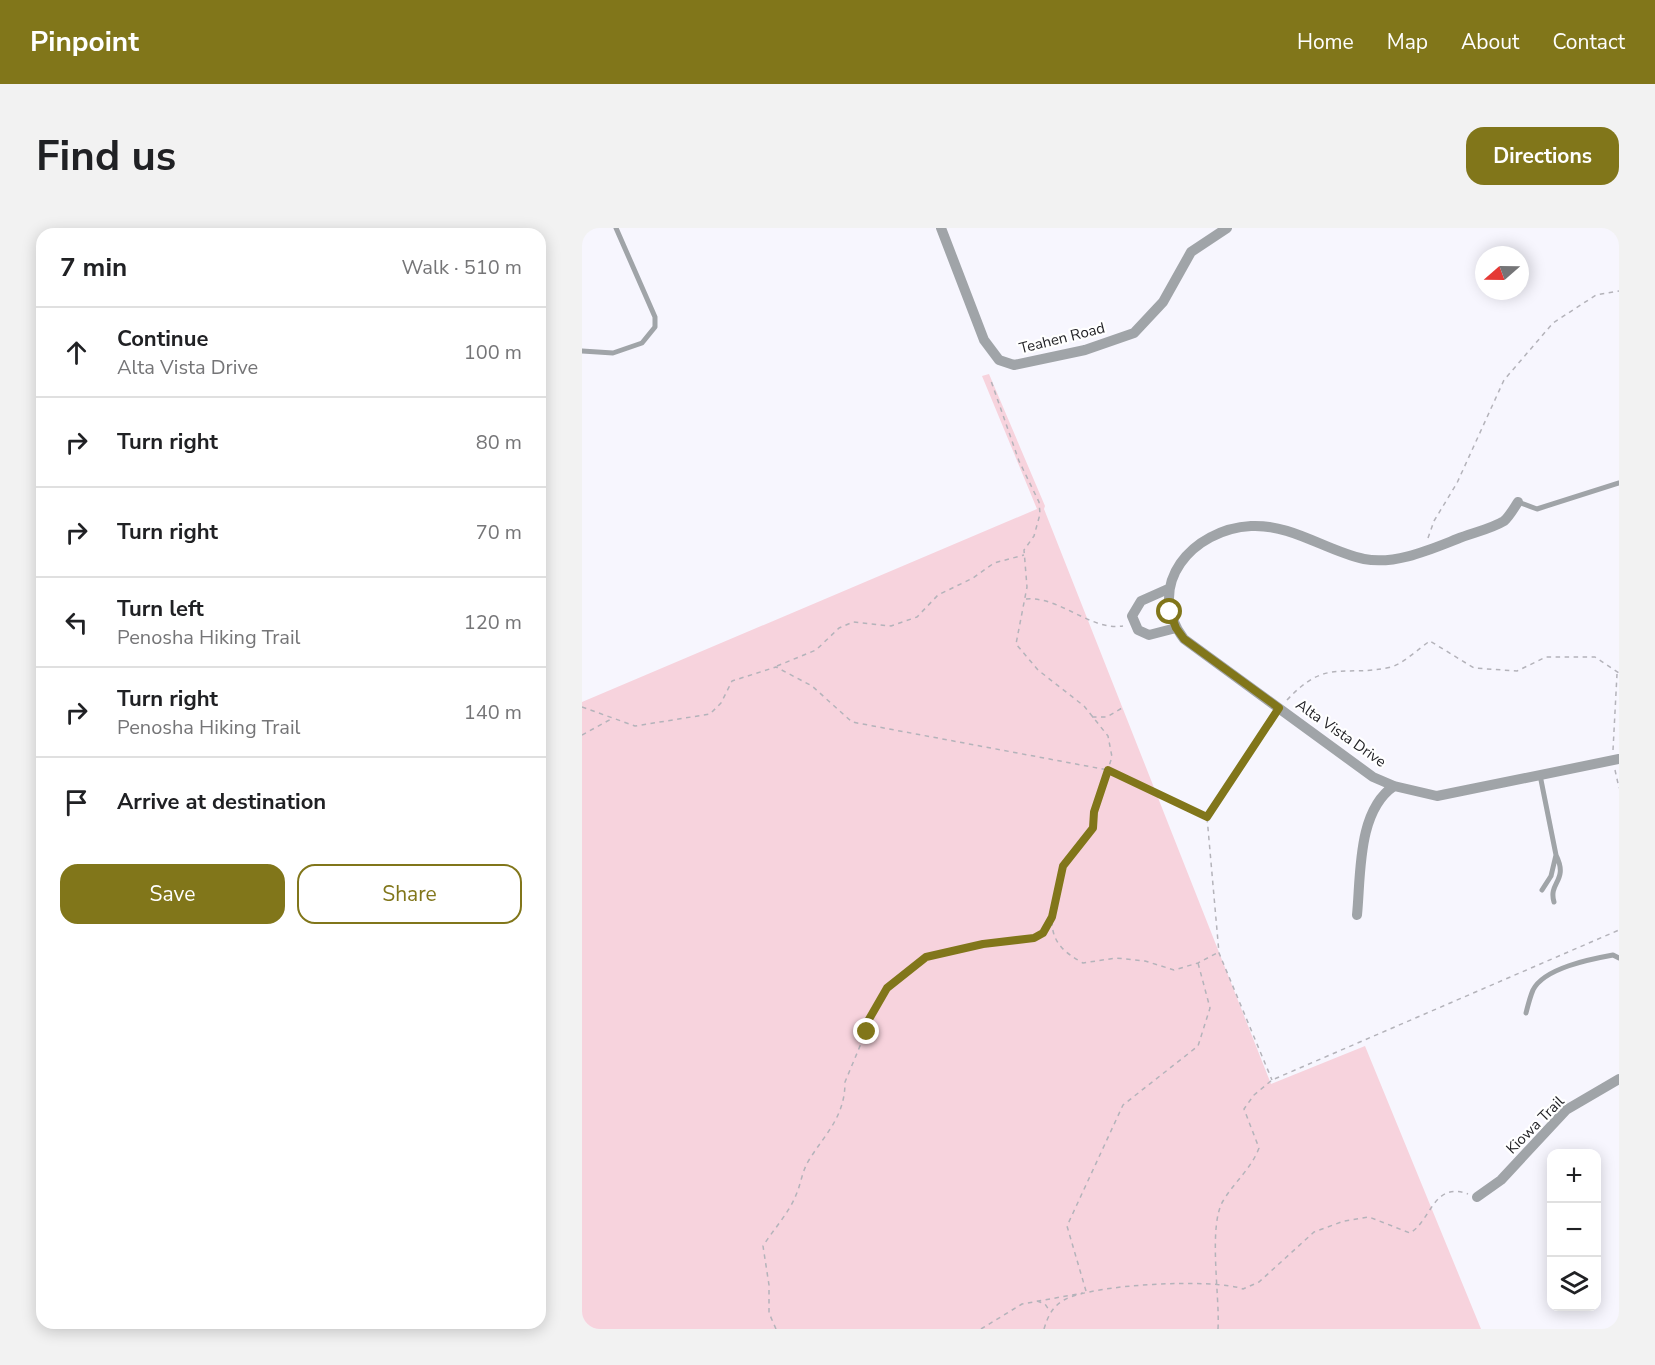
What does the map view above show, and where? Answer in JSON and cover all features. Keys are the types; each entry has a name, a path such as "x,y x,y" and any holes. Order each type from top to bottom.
{"street":[{"name":"Teahen Road","path":"941,228 984,340 999,360 1014,365 1085,350 1134,333 1163,302 1191,252 1227,228"},
{"path":"1168,589 1137,605 1132,616 1138,630 1149,635 1176,628 1170,612 1168,589 1175,572 1201,543 1235,528 1269,526 1365,559 1382,560 1422,552 1505,520 1518,502"},
{"name":"Alta Vista Drive","path":"1176,628 1184,639 1373,777 1394,786 1437,796 1616,759"},
{"path":"1357,915 1368,827 1378,802 1385,792 1394,786"},
{"name":"Kiowa Trail","path":"1477,1197 1501,1180 1566,1110 1619,1079"}],"lane":[{"path":"582,351 613,353 642,343 655,327 655,317 616,228"},
{"path":"1518,502 1537,509 1619,483"},
{"path":"1540,775 1556,855 1561,866 1561,875 1554,888 1554,902"},
{"path":"1542,890 1551,876 1556,855"},
{"path":"1526,1013 1533,990 1539,981 1577,963 1613,955 1619,958"}],"path":[{"path":"1422,552 1434,521 1456,483 1504,380 1553,323 1596,295 1619,291"},
{"path":"990,378 1019,461 1039,502 1040,514 1037,527 1024,555 1027,568 1025,599 1016,634 1016,645 1038,670 1084,706 1108,736 1112,757 1094,812 1093,828 1063,866 1052,917 1052,931 1057,943 1083,963 1116,958 1145,961 1174,970 1198,963 1211,954 1219,953"},
{"path":"1039,502 1043,500"},
{"path":"582,707 634,726 710,714 721,703 732,681 776,667 816,650 839,628 853,622 891,626 917,617 938,595 973,578 994,563 1024,555"},
{"path":"1025,599 1044,600 1088,621 1117,627 1135,624"},
{"path":"1272,1080 1219,953 1207,817 1279,708 1300,686 1325,672 1393,667 1430,641 1474,668 1517,671 1546,657 1595,657 1618,673 1612,728 1619,788"},
{"path":"776,667 812,686 852,722 1108,770 1207,817"},
{"path":"1091,717 1107,717 1122,708"},
{"path":"582,735 614,718"},
{"path":"776,1329 770,1312 769,1285 763,1246 795,1197 809,1160 829,1134 838,1116 845,1094 845,1082 880,998 887,988 926,957 983,944 1034,938 1043,933 1052,917"},
{"path":"1218,1329 1217,1220 1223,1201 1253,1164 1259,1148 1244,1109 1254,1095 1272,1080 1619,930"},
{"path":"1086,1292 1067,1226 1123,1105 1198,1046 1210,1008 1198,963"},
{"path":"981,1329 1022,1304 1086,1292 1157,1284 1231,1284 1244,1288 1259,1282 1314,1232 1344,1221 1369,1217 1410,1233 1420,1227 1426,1213 1438,1197 1460,1191 1477,1197"},
{"path":"1044,1329 1050,1311 1065,1299 1086,1292"},
{"path":"1036,1301 1045,1305 1050,1311"}],"shaded area":[{"path":"989,374 1045,506 1044,509 1271,1084 1365,1046 1481,1329 582,1329 582,702 1037,509 982,376"}],"route":[{"path":"867,1032 868,1021 887,988 926,957 983,944 1034,938 1043,933 1052,917 1063,866 1086,840 1093,828 1094,812 1105,785 1108,770 1207,817 1279,708 1184,639 1176,628 1170,612"}]}
